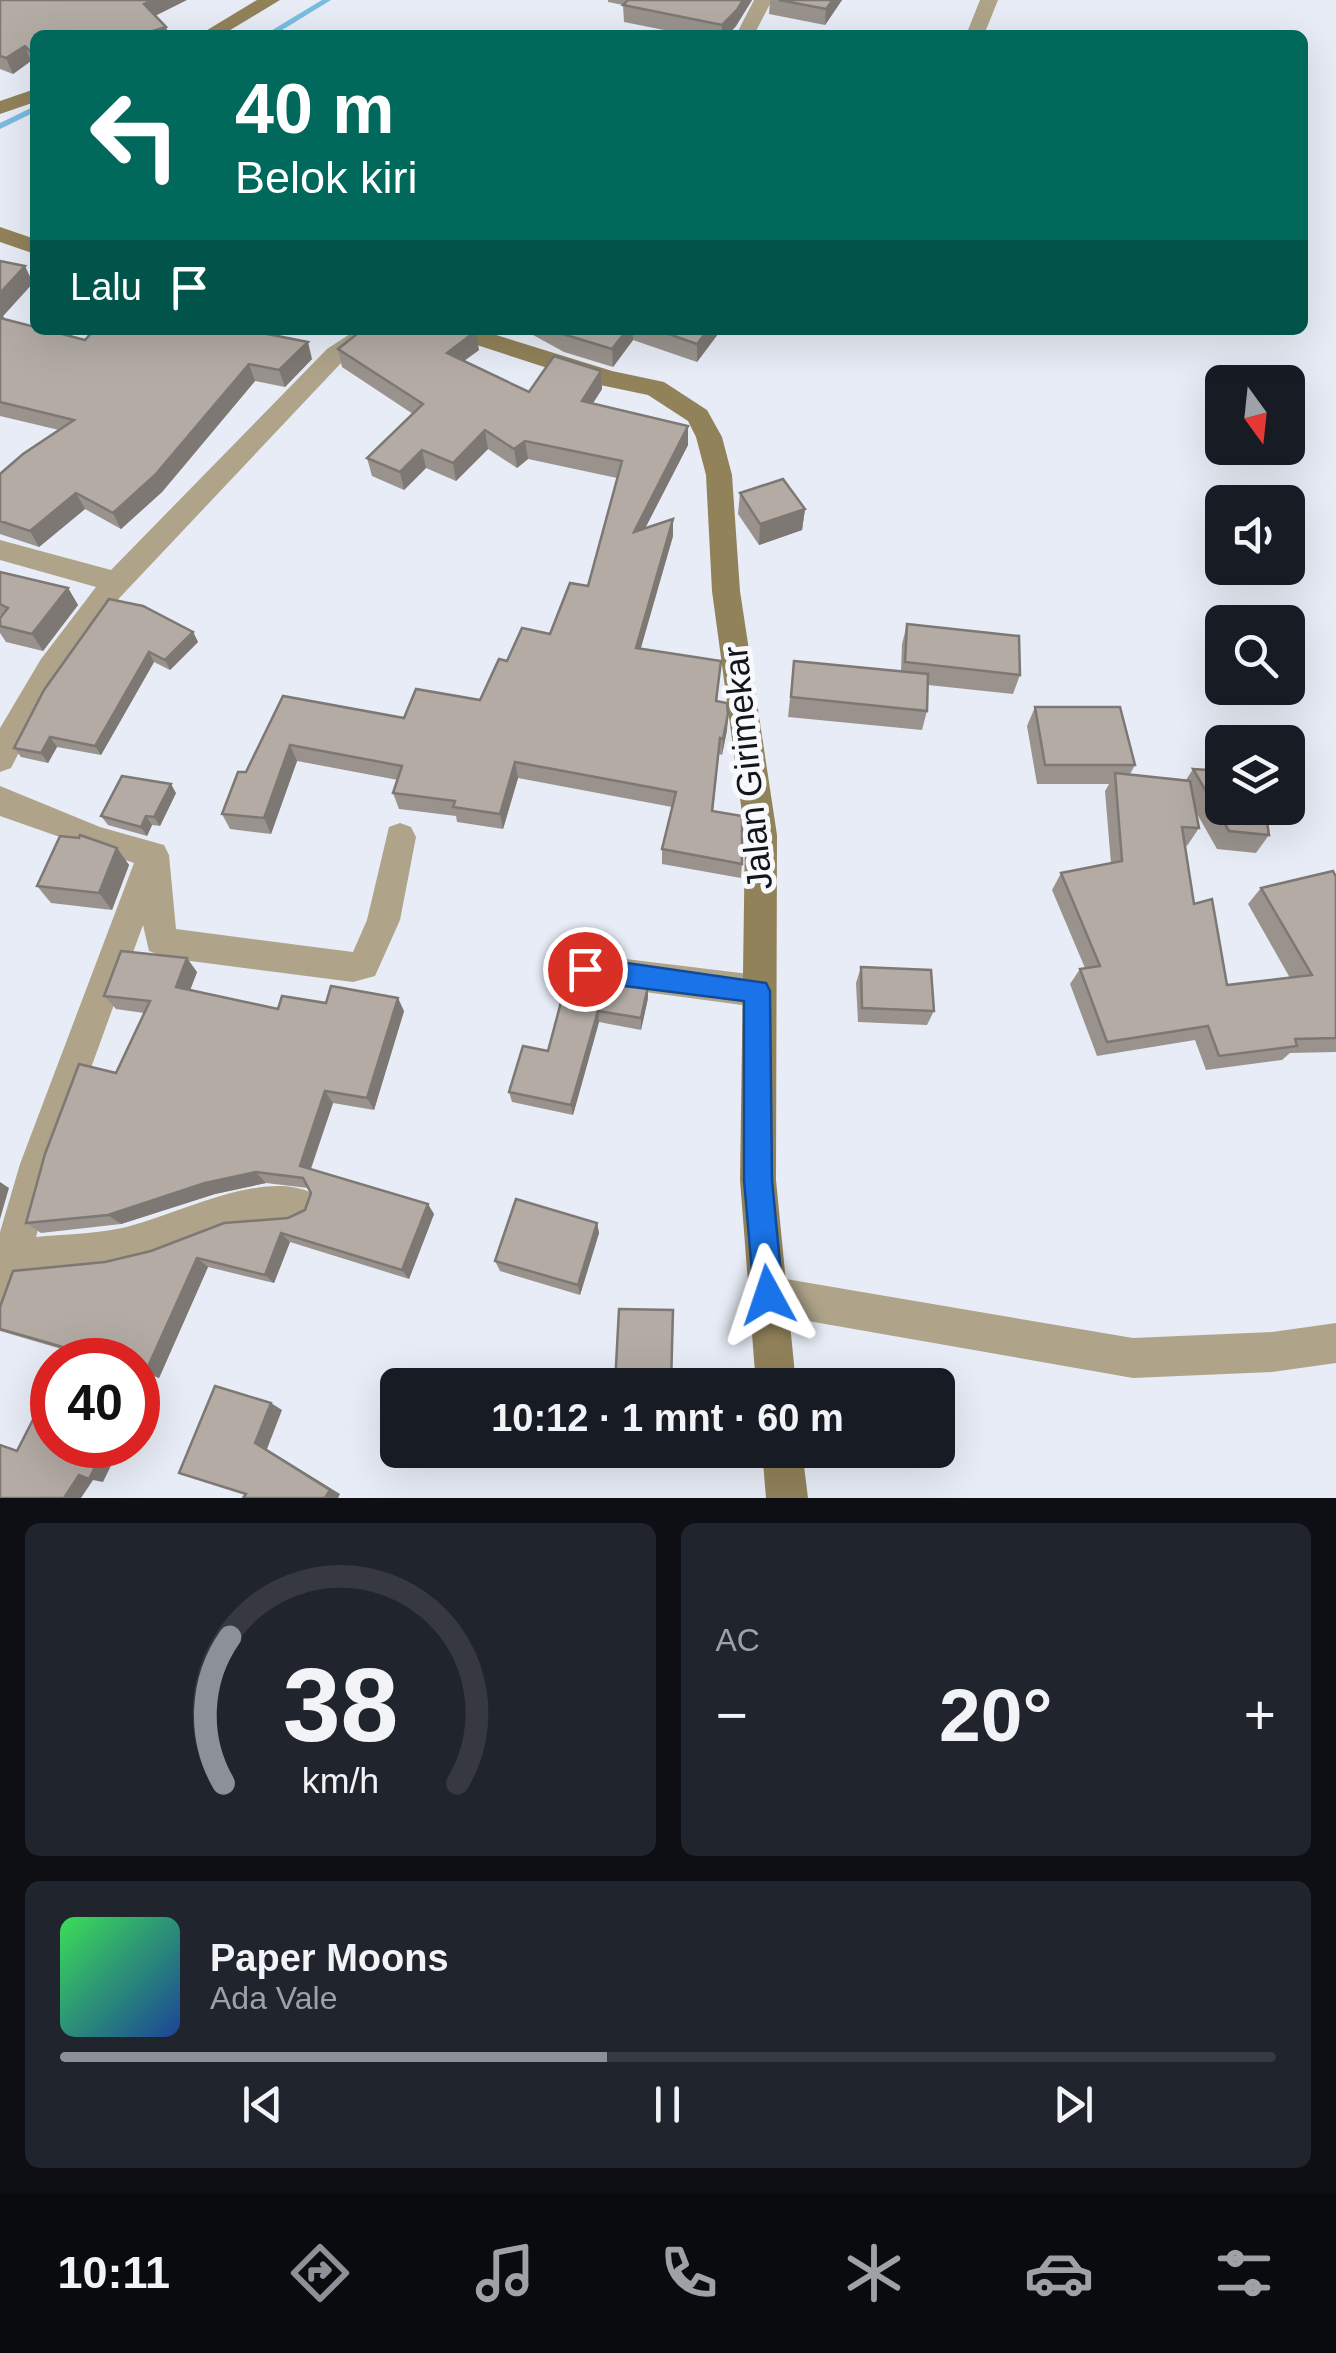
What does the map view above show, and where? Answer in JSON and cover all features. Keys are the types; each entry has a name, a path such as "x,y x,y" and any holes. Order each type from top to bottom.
{"street":[{"path":"217,30 271,0"},
{"path":"748,30 764,0"},
{"path":"977,30 989,0"},
{"path":"3,104 30,97"},
{"path":"0,234 30,244"},
{"path":"0,759 13,728 116,582 335,355 365,335"},
{"name":"Jalan Girimekar","path":"470,335 590,373 654,388 698,416 709,437 719,475 726,590 762,835 757,991 758,1180 774,1368"},
{"path":"0,550 116,582"},
{"path":"0,799 6,805 99,840 153,855"},
{"path":"153,855 161,940 354,968 363,965 372,952 392,888 400,837"},
{"path":"0,1299 15,1258 38,1164 153,855"},
{"path":"585,969 757,991"},
{"path":"15,1258 117,1248 162,1238 234,1210 297,1204"},
{"path":"768,1295 1133,1358 1272,1352 1336,1343"},
{"path":"784,1468 787,1498"}],"building":[{"path":"0,0 152,0 144,4 166,27 30,30 30,51 25,46 6,58 0,56"},
{"path":"628,0 743,0 722,25 623,5"},
{"path":"779,0 833,0 826,9"},
{"path":"0,261 25,266 0,293"},
{"path":"0,318 30,326 30,335 66,335 85,340 90,335 272,335 308,342 279,370 249,364 155,475 113,513 76,493 30,531 0,521 0,474 74,420 0,402"},
{"path":"356,335 471,335 447,353 529,392 554,356 601,371 582,401 688,426 634,532 673,519 636,648 721,661 716,701 727,703 728,714 723,739 720,738 712,811 742,816 742,864 662,849 676,792 515,762 500,814 453,807 455,801 393,793 402,766 290,745 264,818 222,814 238,772 246,772 283,696 404,718 416,689 480,700 499,659 507,661 522,628 550,634 570,583 588,586 622,461 525,441 514,449 485,430 453,463 422,450 400,472 367,458 423,404 338,349"},
{"path":"566,335 623,335 612,349"},
{"path":"671,335 704,335 697,344"},
{"path":"783,479 805,509 760,524 740,493"},
{"path":"0,572 68,588 32,634 0,626 0,618 8,608 0,604"},
{"path":"109,599 143,606 193,632 165,660 149,652 95,746 50,737 41,753 14,748 44,690"},
{"path":"907,624 1019,636 1020,675 905,662"},
{"path":"794,661 928,674 927,711 791,697"},
{"path":"1035,707 1120,707 1135,765 1045,765"},
{"path":"1193,769 1205,770 1205,790"},
{"path":"1115,773 1190,781 1199,828 1182,827 1194,904 1212,899 1227,985 1312,975 1261,888 1333,871 1336,1038 1295,1039 1297,1046 1219,1056 1208,1026 1107,1042 1080,969 1100,966 1061,873 1122,861"},
{"path":"122,776 171,784 154,817 146,816 141,827 101,816"},
{"path":"1226,825 1268,825 1269,835 1229,831"},
{"path":"80,835 117,848 99,893 37,886 60,836"},
{"path":"121,951 187,958 176,987 278,1009 282,996 326,1003 331,986 398,998 367,1098 325,1091 300,1166 428,1204 402,1270 281,1233 265,1275 197,1258 160,1340 31,1338 0,1329 0,1307 13,1271 105,1262 151,1251 224,1223 288,1218 305,1210 311,1193 303,1178 256,1172 205,1183 108,1215 26,1223 45,1154 79,1064 116,1073 150,1001 104,996"},
{"path":"861,967 931,970 934,1011 862,1008"},
{"path":"569,972 648,986 641,1018 598,1011 571,1105 509,1092 523,1046 548,1051"},
{"path":"516,1199 597,1223 578,1285 495,1261"},
{"path":"619,1309 673,1310 671,1368 616,1368"},
{"path":"215,1386 271,1403 255,1443 330,1490 325,1498 243,1498 246,1494 179,1473"},
{"path":"30,1426 30,1468 94,1468 89,1479 79,1475 64,1498 0,1498 0,1445 17,1451"}],"waterway":[{"path":"276,30 327,0"},
{"path":"0,126 30,111"}],"route":[{"path":"585,969 757,991 758,1180 768,1295"}]}
